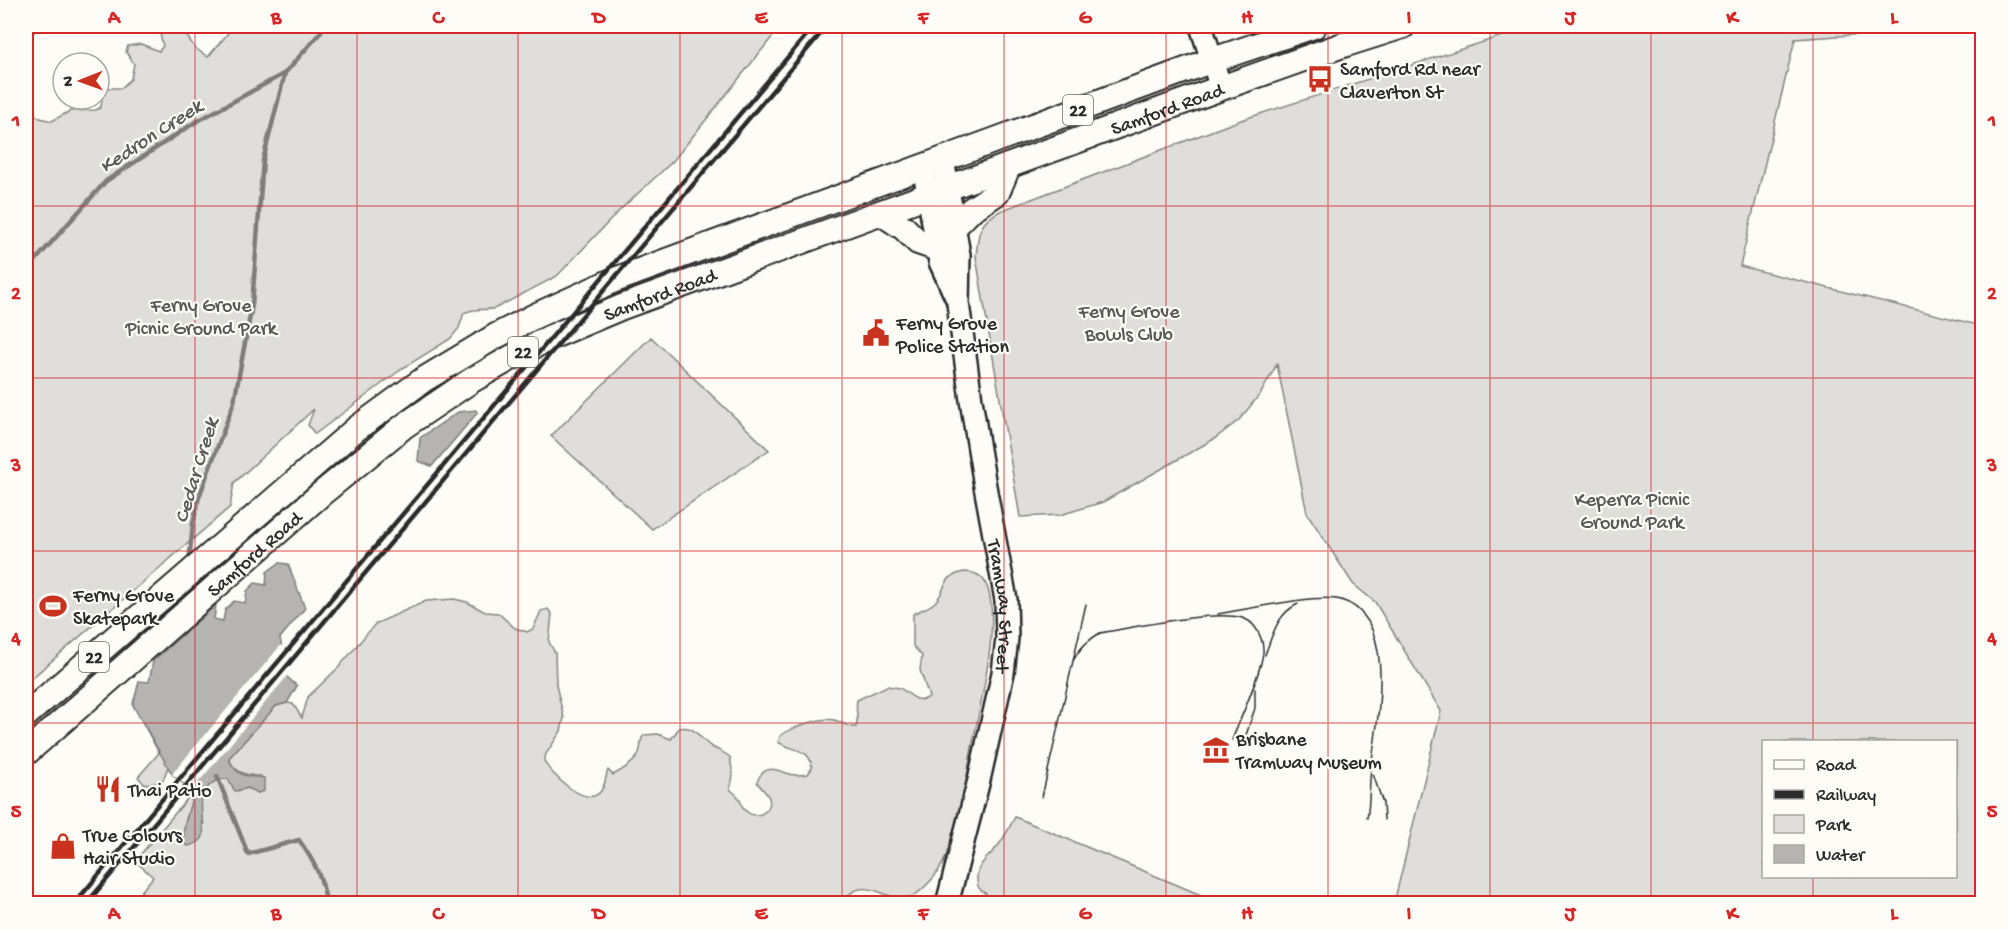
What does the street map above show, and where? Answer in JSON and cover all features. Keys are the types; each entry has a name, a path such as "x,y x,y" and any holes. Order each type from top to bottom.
{"main road":[{"name":"Samford Road","path":"26,715 356,429 423,380 496,336 612,281 1213,60 1314,26"},
{"name":"Samford Road","path":"26,753 321,494 404,426 472,380 509,359 622,307 1221,88 1403,26"},
{"path":"954,227 972,209 998,193 1008,167"},
{"path":"881,213 904,228 918,242 938,249"}],"street":[{"path":"1201,26 1221,88"},
{"name":"Tramway Street","path":"933,162 938,192 940,262 958,303"},
{"name":"Tramway Street","path":"938,192 954,227 959,255 958,303 984,486 1006,600 1003,673 979,780 947,903"}],"green space":[{"name":"Ferny Grove Picnic Ground Park","path":"158,26 180,26 195,48 208,57 234,26 781,26 673,161 621,209 557,276 496,308 464,313 459,328 450,339 403,368 315,434 308,425 314,409 234,483 230,507 26,683 26,108 40,118 52,121 70,111 111,111 111,88 121,88 131,79 134,64 126,52 128,46 141,44 159,51 163,46"},
{"name":"Keperra Picnic Ground Park","path":"1533,26 1982,26 1795,39 1740,266 1982,326 1982,903 1394,903 1441,711 1375,602 1353,584 1307,513 1277,364 1261,393 1239,420 1214,439 1103,502 1060,515 1020,517 976,257 983,224 1000,211 1238,121"},
{"path":"651,337 769,450 652,529 551,436"},
{"path":"964,572 974,573 982,578 990,599 992,618 988,662 959,817 952,841 937,873 924,888 913,896 897,897 864,889 856,890 849,895 849,904 131,904 153,877 135,861 193,792 185,825 185,844 204,824 201,801 207,787 212,783 228,779 233,788 238,791 248,788 258,793 261,776 241,773 229,758 276,706 293,704 302,718 308,697 339,667 375,624 426,601 454,599 467,602 485,612 498,613 515,628 527,632 533,629 541,611 548,609 552,614 549,642 555,653 556,685 564,718 561,731 544,761 569,788 586,796 594,796 602,790 608,770 613,775 635,760 644,735 658,734 671,739 679,728 685,727 693,730 712,747 730,757 733,776 730,789 739,799 744,810 759,815 769,807 770,803 768,796 757,782 763,772 770,769 791,775 801,775 808,774 812,768 811,762 804,753 778,742 781,735 799,726 828,719 856,727 857,700 887,686 900,688 916,699 923,700 929,697 920,670 922,656 913,646 913,614 933,604 948,580"},
{"path":"134,700 168,767 163,780 152,784 144,784 138,777 159,753 133,705"},
{"path":"1015,817 1220,903 980,903 988,900 986,894 978,886 979,868 997,848"}],"water":[{"path":"476,410 477,413 432,466 418,461 420,438 458,412"},
{"path":"279,563 288,564 305,608 280,638 287,677 297,686 287,703 276,706 229,758 242,774 264,778 264,791 258,793 248,788 235,791 228,779 212,783 201,796 204,832 202,839 188,846 185,844 184,832 193,792 172,774 133,705 139,681 149,682 153,661 216,605 214,619 223,621 225,610 234,601 245,603 247,591 255,583 266,585 267,572"}],"pier":[{"path":"281,645 284,648 289,674 192,790 172,774"}],"waterway":[{"name":"Kedron Creek","path":"26,271 106,181 194,123 285,73 324,26"},
{"name":"Cedar Creek","path":"189,563 193,523 199,497 234,402 252,305 263,160 285,73"},
{"name":"Cedar Creek","path":"217,776 248,854 299,840 317,870 326,904"}],"tram line":[{"path":"1218,614 1281,603 1330,598 1341,600 1359,610 1371,627 1378,649 1380,673 1367,818"},
{"path":"1042,797 1086,604"},
{"path":"1265,655 1280,619 1298,604"},
{"path":"1073,661 1084,645 1100,633 1196,617 1233,616 1245,619 1259,633 1263,653 1254,685 1232,740"},
{"path":"1243,744 1255,708 1255,689"},
{"path":"1373,774 1383,803 1384,820"}],"railway":[{"path":"74,904 814,26"},
{"path":"86,904 827,26"}],"place":[{"name":"Samford Rd near Claverton St","path":"1320,79"},
{"name":"Ferny Grove Police Station","path":"876,333"},
{"name":"Ferny Grove Skatepark","path":"53,606"},
{"name":"Brisbane Tramway Museum","path":"1216,750"},
{"name":"Thai Patio","path":"108,789"},
{"name":"True Colours Hair Studio","path":"63,846"}],"park label":[{"name":"Ferny Grove Bowls Club","path":"1129,322"}]}
